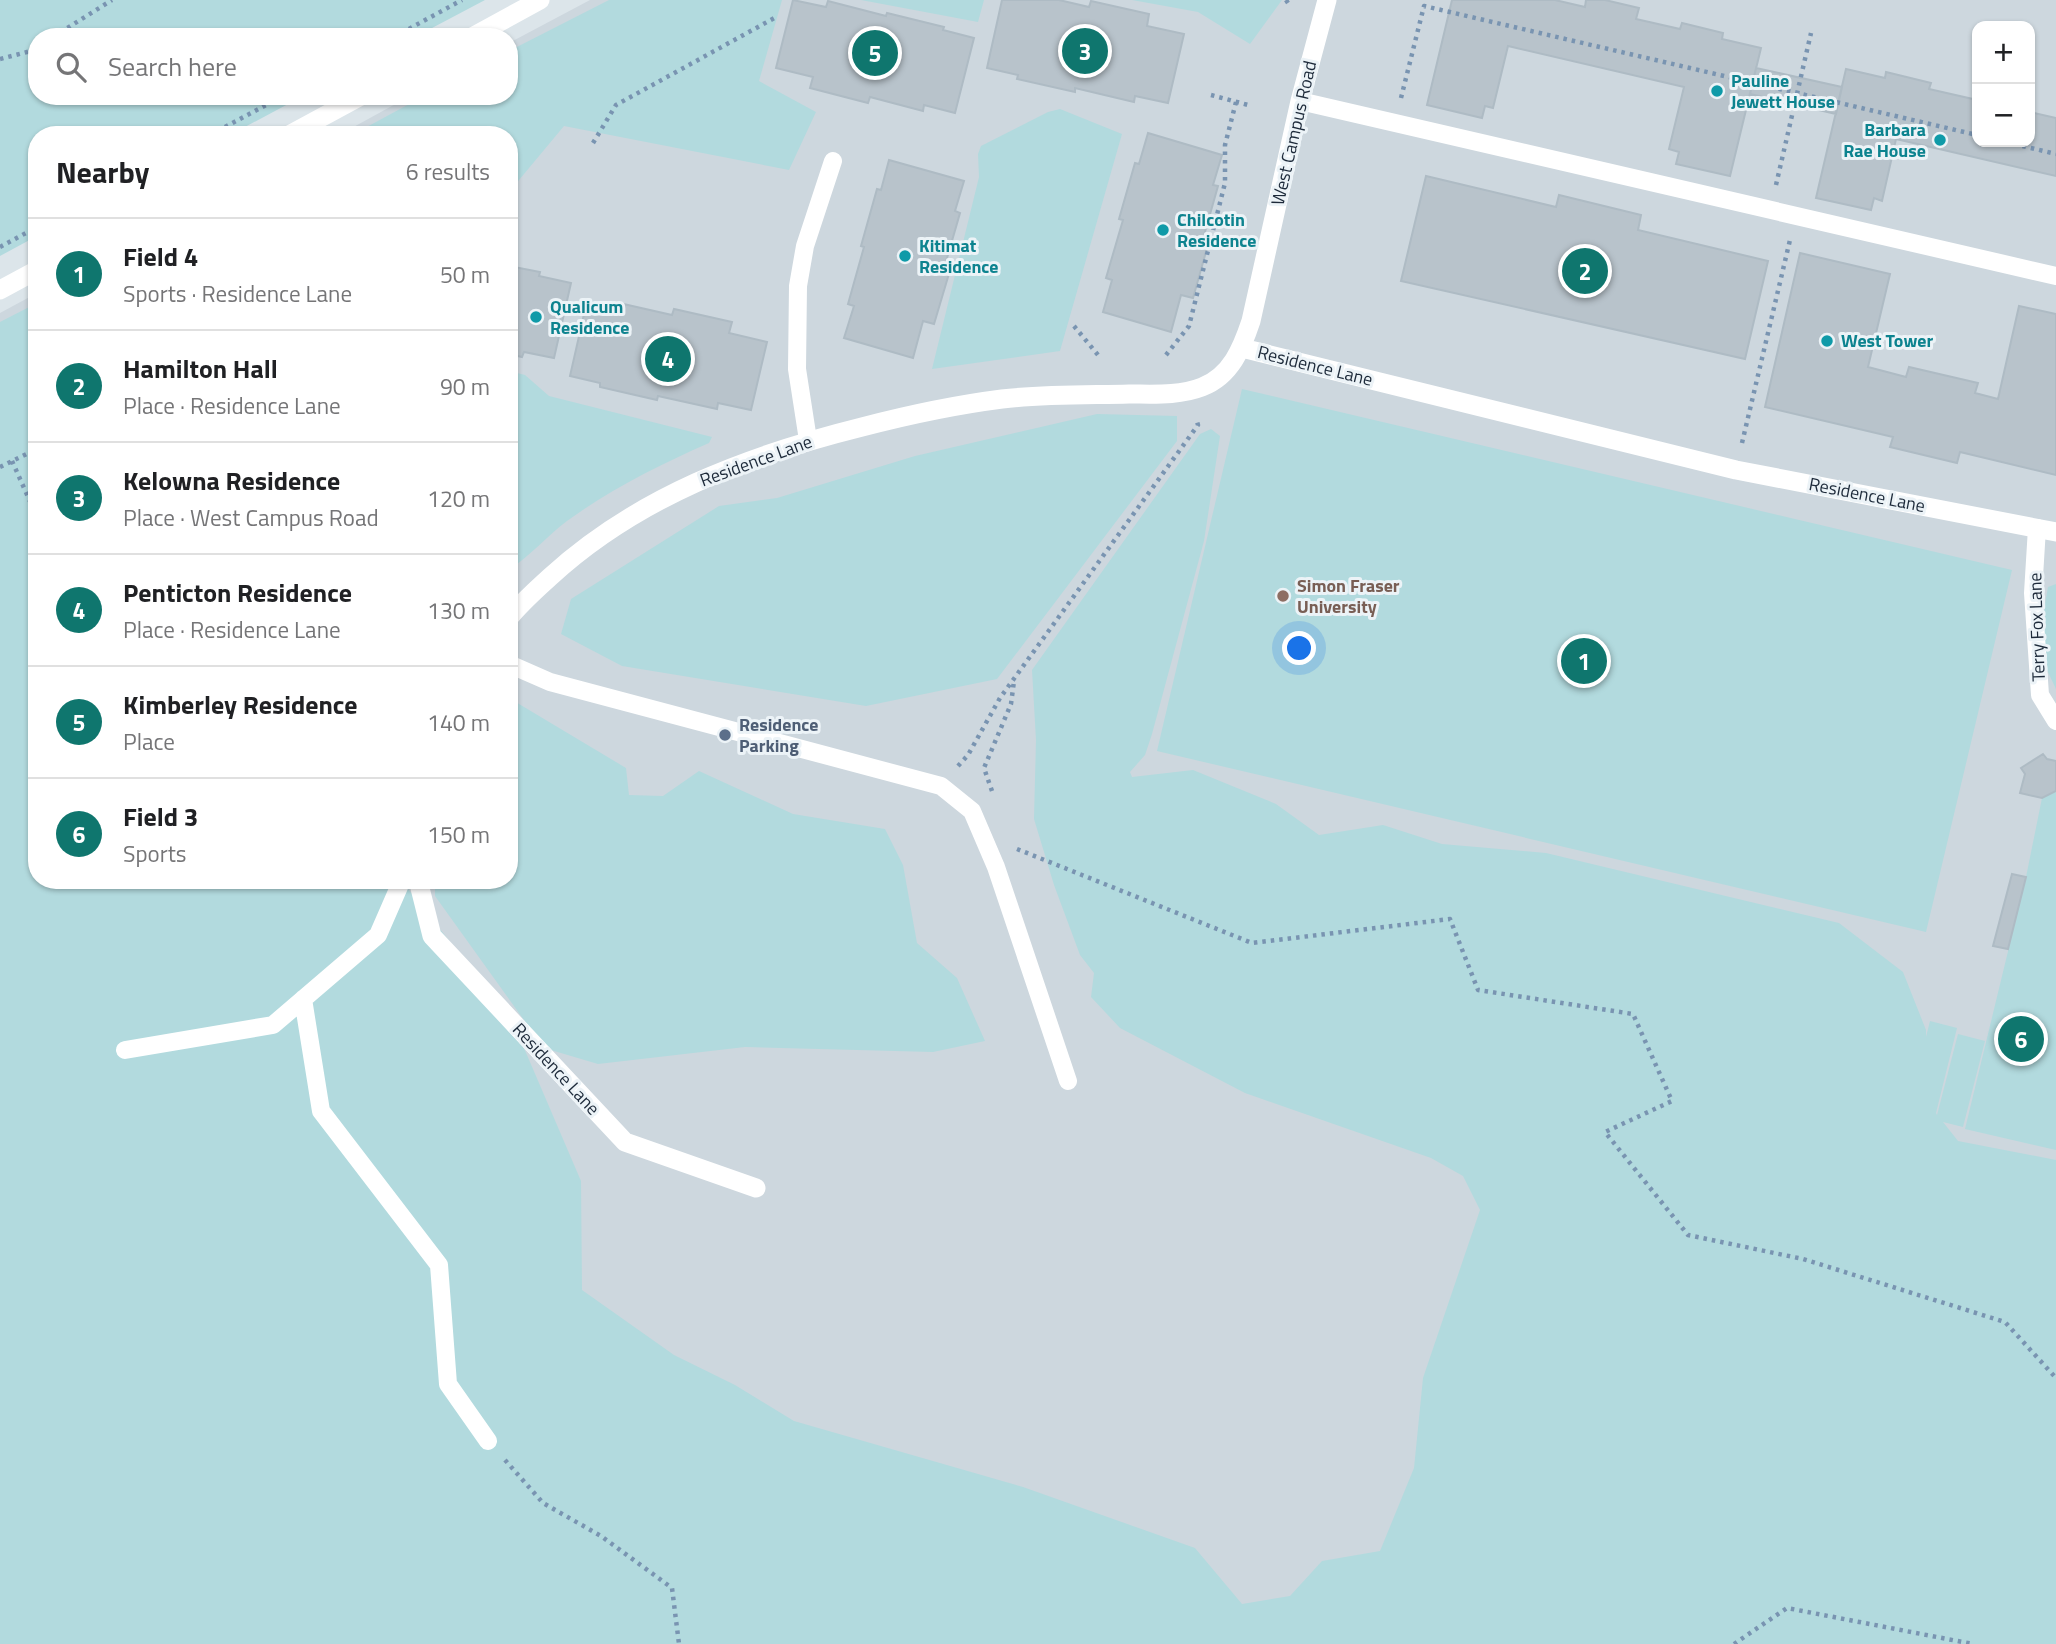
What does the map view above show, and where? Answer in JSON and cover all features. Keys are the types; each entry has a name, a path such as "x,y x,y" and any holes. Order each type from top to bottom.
{"street":[{"path":"489,28 540,0"},
{"name":"West Campus Road","path":"1242,348 1251,321 1300,101 1327,0"},
{"path":"306,126 344,105"},
{"path":"0,290 28,275"},
{"name":"Residence Lane","path":"518,607 571,558 630,516 737,464 808,440 908,415 1003,399 1175,393 1203,387 1227,372 1242,348 1736,470 2047,530"},
{"name":"Residence Lane","path":"420,889 432,936 625,1142 756,1188"}],"lane":[{"path":"1300,101 2056,276"},
{"path":"808,440 797,369 798,286 805,246 833,161"},
{"name":"Terry Fox Lane","path":"2047,530 2034,593 2040,695 2056,722"},
{"path":"518,668 550,682 940,786 972,811 996,867 1068,1081"},
{"path":"125,1050 273,1025 378,935 398,889"},
{"path":"303,999 321,1111 439,1265 448,1384 488,1441"}],"path":[{"path":"68,28 112,0"},
{"path":"411,28 462,0"},
{"path":"1395,122 1424,6 1972,134"},
{"path":"593,143 617,105 778,16"},
{"path":"1770,210 1811,33"},
{"path":"0,59 28,52"},
{"path":"1211,95 1252,106"},
{"path":"1166,355 1189,326 1225,183 1225,145 1236,102"},
{"path":"227,126 266,105"},
{"path":"2029,147 2056,153"},
{"path":"1750,412 1796,216"},
{"path":"0,247 28,232"},
{"path":"1074,326 1098,355"},
{"path":"968,755 1000,698 1198,425 1189,390"},
{"path":"0,467 28,453"},
{"path":"12,461 28,497"},
{"path":"984,768 1011,705 1014,680"},
{"path":"1012,847 1252,943 1450,919 1478,990 1633,1014 1672,1101 1605,1132 1688,1235 1803,1259 2005,1322 2056,1378"},
{"path":"488,1441 543,1503 601,1536 672,1588 679,1644"},
{"path":"1734,1644 1787,1608 1973,1644"}],"shaded area":[{"path":"0,0 485,0 432,28 28,28 28,105 286,105 247,126 28,126 28,241 0,256"},
{"name":"Simon Fraser University","path":"590,0 2056,0 2056,1644 0,1644 0,313 28,298 28,889 518,889 518,126 355,126 394,105 518,105 518,38"},
{"path":"609,0 782,0 759,81 816,112 789,170 564,126 518,181 518,126 369,126 407,105 518,105 518,46"},
{"path":"861,0 984,0 978,22"},
{"path":"1132,0 1282,0 1250,44 1198,12"},
{"path":"1060,109 1122,134 1060,351 932,369 979,177 978,154 981,146 1048,112"},
{"path":"28,308 28,889 408,889 512,1020 581,1181 582,1290 674,1355 735,1385 794,1421 1023,1487 1195,1548 1242,1604 1290,1596 1322,1561 1380,1551 1414,1468 1423,1378 1480,1210 1463,1176 1431,1158 1245,1093 1120,1028 1091,997 1094,973 1080,955 1054,885 1034,819 1036,740 1032,670 1200,434 1211,429 1220,436 1204,541 1152,734 1145,755 1130,772 1132,777 1193,770 1276,804 1319,835 1383,825 1442,844 1546,853 1839,923 1903,972 1926,1030 1926,1037 1930,1021 1957,1028 1937,1115 1958,1034 1985,1041 1963,1127 1943,1122 1958,1141 2056,1160 2056,1644 0,1644 0,322"},
{"path":"518,373 525,375 549,396 712,437 709,443 636,478 584,509 518,563"},
{"path":"1242,389 2012,570 1926,932 1157,751"},
{"path":"1097,414 1177,416 1177,441 997,679 866,706 622,666 561,634 571,599 719,506 777,498 915,456"},
{"path":"2056,584 2056,689 2037,649 2048,587"},
{"path":"518,703 626,768 629,795 663,796 699,771 793,814 885,829 903,865 917,943 957,978 985,1041 933,1052 745,1047 598,1064 544,1048 435,896 435,889 518,889"},
{"path":"2056,791 2056,1150 1965,1129 2026,877 2042,798"}],"building":[{"path":"793,0 826,7 828,1 886,16 887,13 944,27 943,30 974,38 955,113 924,105 923,111 870,97 868,103 810,88 813,77 776,68"},
{"path":"1002,0 1059,0 1089,7 1091,1 1149,14 1147,26 1184,34 1168,103 1135,96 1134,102 1075,88 1075,92 1017,79 1018,75 987,68"},
{"name":"Pauline Jewett House","path":"1452,0 1555,0 1585,7 1586,0 1605,0 1639,8 1636,19 1680,29 1682,23 1723,33 1722,39 1761,48 1730,176 1676,164 1679,152 1669,149 1684,87 1508,46 1493,108 1485,106 1482,118 1427,105"},
{"path":"1756,68 1842,87 1836,114 1750,94"},
{"name":"Barbara Rae House","path":"1846,69 1885,78 1886,72 1931,83 1929,89 1972,99 1972,147 2035,147 2035,113 2056,118 2056,176 1896,139 1882,201 1874,198 1871,210 1816,198"},
{"name":"Chilcotin Residence","path":"1148,133 1222,155 1213,185 1218,186 1203,239 1209,241 1193,298 1181,295 1171,332 1103,312 1112,280 1106,278 1123,220 1119,219 1135,163 1139,164"},
{"name":"Kitimat Residence","path":"889,160 964,181 955,211 960,213 945,265 951,267 934,324 923,321 913,358 844,338 854,306 848,304 864,247 861,246 877,189 881,190"},
{"path":"1426,176 1556,207 1559,195 1641,215 1638,230 1768,261 1745,359 1401,281"},
{"name":"West Tower","path":"1800,253 1890,274 1868,367 1906,377 1909,367 1978,383 1975,393 1998,399 2019,306 2056,314 2056,475 1960,452 1957,463 1890,447 1893,437 1765,407"},
{"name":"Qualicum Residence","path":"518,268 540,272 539,276 571,283 554,358 524,352 522,357 518,356"},
{"path":"587,301 618,308 619,303 672,315 674,309 732,322 729,333 767,342 751,410 718,403 717,409 658,396 657,400 600,387 600,383 570,376"},
{"path":"2043,754 2047,759 2056,761 2056,791 2042,798 2020,793 2025,774 2021,768"},
{"path":"2012,874 2026,877 2008,949 1993,946"}],"place":[{"name":"Kelowna Residence","path":"1085,51"},
{"name":"Kimberley Residence","path":"875,53"},
{"name":"Pauline Jewett House","path":"1717,91"},
{"name":"Barbara Rae House","path":"1940,140"},
{"name":"Chilcotin Residence","path":"1163,230"},
{"name":"Kitimat Residence","path":"905,256"},
{"name":"Hamilton Hall","path":"1585,271"},
{"name":"Qualicum Residence","path":"536,317"},
{"name":"West Tower","path":"1827,341"},
{"name":"Penticton Residence","path":"668,359"},
{"name":"Simon Fraser University","path":"1283,596"},
{"name":"Field 4","path":"1584,661"},
{"name":"Residence Parking","path":"725,735"},
{"name":"Field 3","path":"2021,1039"}]}
